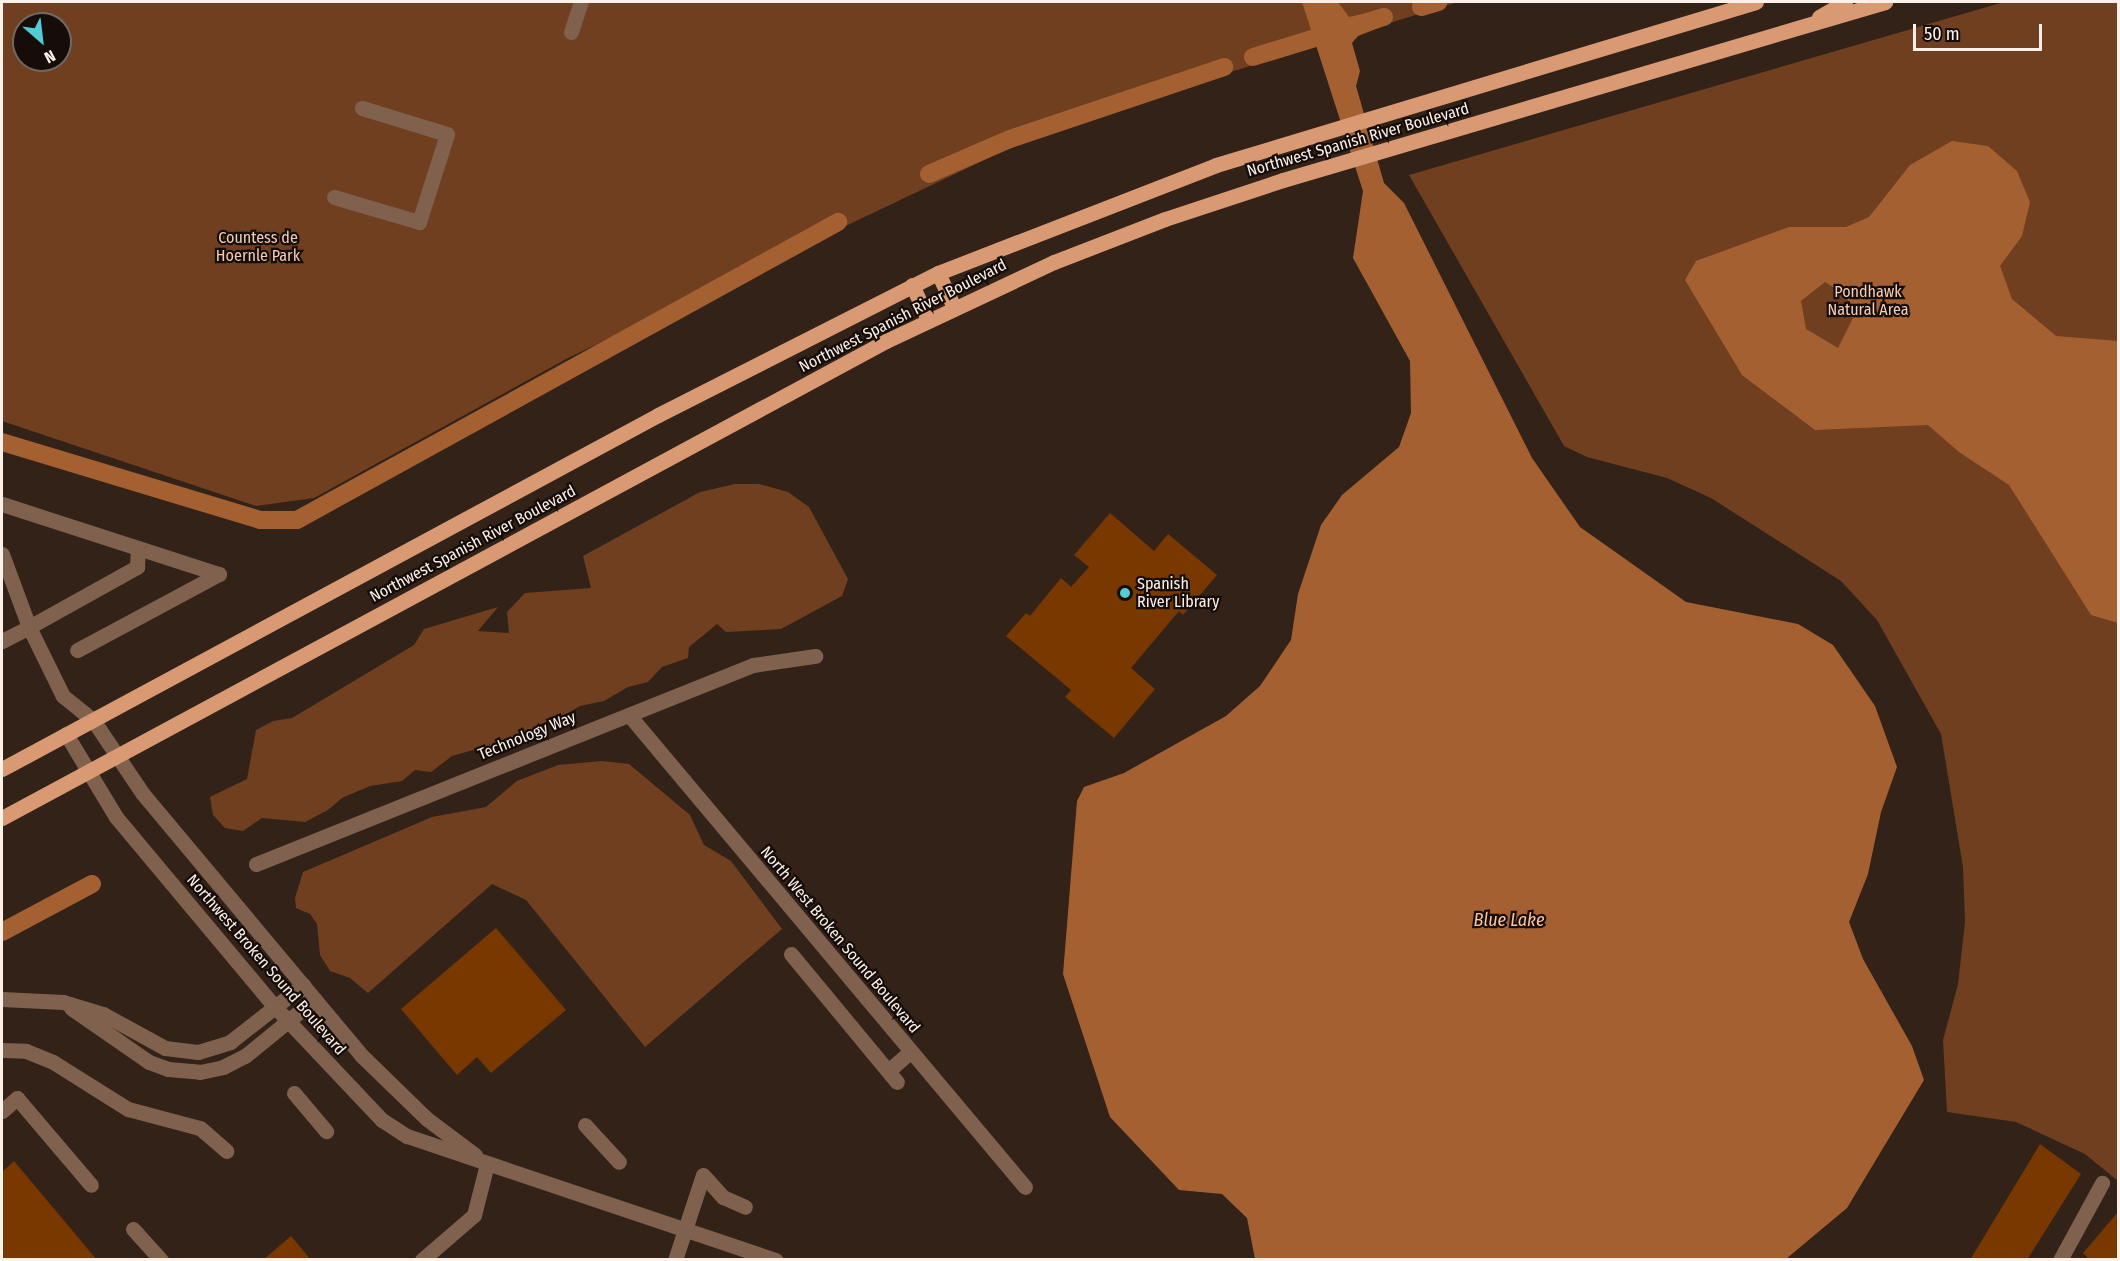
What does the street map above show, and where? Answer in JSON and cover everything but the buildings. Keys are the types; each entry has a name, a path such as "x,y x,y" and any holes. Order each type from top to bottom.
{"main road":[{"name":"Northwest Spanish River Boulevard","path":"2,769 658,415 938,273 1161,184 1320,132 1756,2"},
{"path":"1799,30 1845,2"},
{"name":"Northwest Spanish River Boulevard","path":"2,818 928,320 1115,237 1329,167 1799,30 1885,2"},
{"path":"938,273 954,307"},
{"path":"912,285 928,320"}],"street":[{"path":"572,32 581,2"},
{"path":"334,197 419,222 447,134 362,108"},
{"path":"2,504 219,574 77,650"},
{"path":"2,641 137,567 138,548"},
{"name":"Northwest Broken Sound Boulevard","path":"2,554 29,627 63,696 93,720 143,794 361,1055 411,1105 487,1164"},
{"name":"Technology Way","path":"256,864 753,665 815,656"},
{"name":"North West Broken Sound Boulevard","path":"629,715 1025,1187"},
{"name":"Northwest Broken Sound Boulevard","path":"66,734 116,817 275,1007 362,1102 393,1128 487,1164 776,1260"},
{"path":"791,954 893,1076 911,1051"},
{"path":"2,999 63,1002 103,1014 165,1048 186,1053 209,1050 230,1042 303,985"},
{"path":"63,1002 149,1062 189,1072 212,1071 234,1062 315,999"},
{"path":"2,1050 36,1054 128,1109 200,1128 226,1151"},
{"path":"294,1093 326,1131"},
{"path":"2,1111 17,1098 91,1185"},
{"path":"585,1125 619,1162"},
{"path":"422,1260 474,1215 487,1164"},
{"path":"675,1260 703,1175 723,1197 745,1207"},
{"path":"2060,1260 2102,1183"},
{"path":"134,1229 161,1260"}],"green space":[{"name":"Countess de Hoernle Park","path":"2,2 1458,2 1058,125 568,358 314,498 256,506 2,421"},
{"name":"Pondhawk Natural Area","path":"2004,2 2118,2 2118,1181 2085,1154 2016,1122 1947,1112 1943,1040 1958,984 1965,922 1963,867 1941,734 1877,620 1841,581 1711,498 1667,478 1587,457 1564,446 1409,175"},
{"path":"735,484 759,484 788,492 809,507 848,579 842,596 781,629 726,632 717,624 689,647 688,658 662,667 648,682 628,687 604,701 580,706 511,746 487,746 452,756 431,772 415,770 402,781 370,786 342,798 328,810 305,822 262,818 243,831 225,828 213,815 210,797 247,779 256,730 273,721 292,718 414,645 424,629 498,607 478,631 509,633 507,612 525,593 591,588 583,556 700,492"},
{"path":"602,761 629,764 690,815 704,845 731,861 782,929 645,1047 526,900 492,884 368,993 350,978 330,971 320,955 317,924 310,914 296,908 295,898 303,872 432,817 486,807 517,781 558,765"}],"water":[{"name":"Blue Lake","path":"1302,2 1338,2 1349,17 1377,11 1383,14 1381,27 1358,36 1352,43 1360,71 1356,86 1384,183 1404,203 1532,458 1580,527 1686,602 1798,624 1833,645 1875,706 1897,767 1881,812 1868,874 1849,922 1863,959 1912,1046 1924,1080 1847,1208 1786,1259 1255,1259 1247,1218 1222,1194 1179,1190 1110,1117 1063,974 1077,801 1084,787 1124,773 1226,716 1260,686 1291,640 1298,594 1321,525 1342,495 1399,447 1411,413 1410,361 1353,258 1363,191"},
{"path":"1952,141 1988,146 2017,171 2030,202 2022,236 2000,266 2012,299 2056,336 2118,341 2118,623 2091,615 2009,485 1959,452 1928,425 1815,430 1742,375 1685,280 1696,261 1789,227 1846,227 1869,217 1910,165","holes":["1825,282 1843,293 1856,312 1838,348 1806,329 1801,301"]}],"waterway":[{"path":"1421,7 1438,2"},
{"path":"1253,57 1384,17"},
{"path":"929,174 1010,139 1224,67"},
{"path":"2,442 261,520 297,520 838,222"},
{"path":"2,932 92,884"}],"place":[{"name":"Spanish River Library","path":"1125,593"}]}
